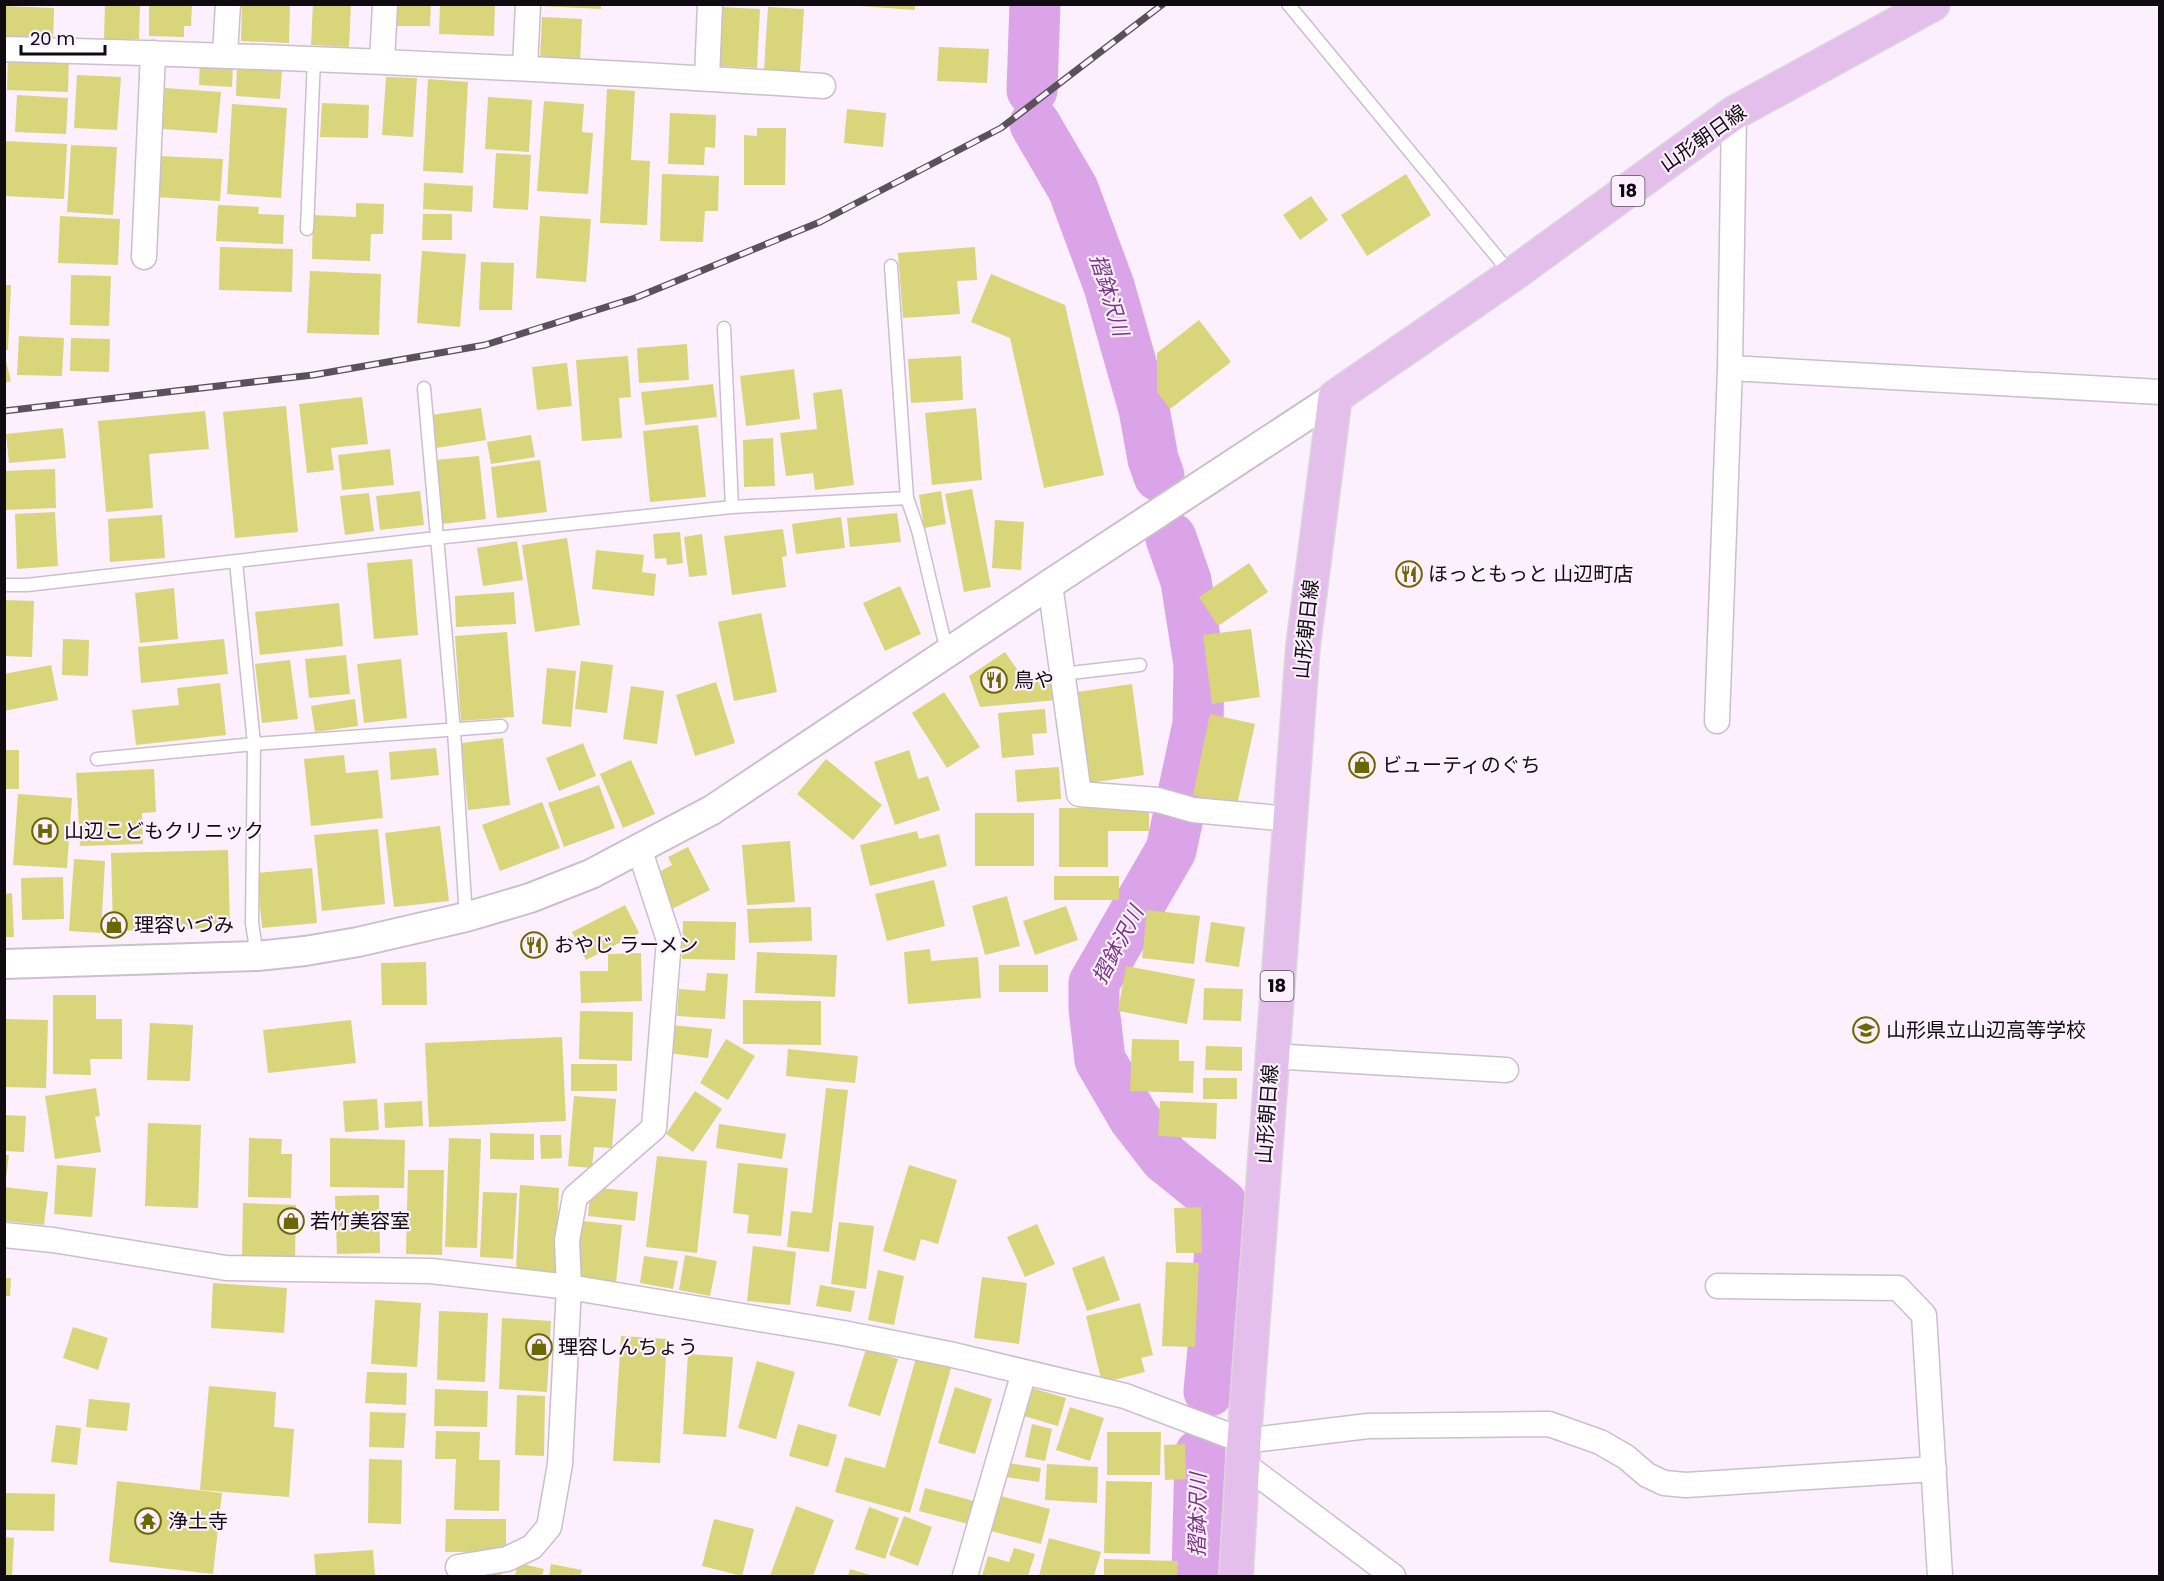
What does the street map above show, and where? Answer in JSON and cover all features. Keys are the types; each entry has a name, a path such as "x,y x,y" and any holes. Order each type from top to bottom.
{"main road":[{"name":"山形朝日線","path":"1236,1576 1271,1056 1303,646 1335,398 1512,275 1734,113 1933,4"}],"street":[{"path":"225,54 228,4"},
{"path":"382,62 385,4"},
{"path":"525,68 528,4"},
{"path":"707,78 710,4"},
{"path":"4,49 225,54 525,68 824,86"},
{"path":"144,257 153,53"},
{"path":"1717,721 1730,368 1734,113"},
{"path":"1730,368 2160,392"},
{"path":"4,964 257,956 358,942 466,917 530,898 591,874 712,810 1050,584 1335,398"},
{"path":"1050,584 1080,794 1158,800 1193,810 1289,819"},
{"path":"458,1567 507,1559 532,1547 549,1527 560,1464 569,1287 567,1240 575,1197 654,1128 669,940 639,848"},
{"path":"1271,1056 1506,1070"},
{"path":"4,1235 53,1240 226,1268 432,1271 569,1287 843,1333 1024,1371 1125,1396 1244,1452 1393,1576"},
{"path":"1718,1286 1898,1288 1924,1315 1940,1576"},
{"path":"965,1576 1024,1371"},
{"path":"1244,1452 1368,1426 1549,1424 1600,1442 1626,1457 1647,1475 1664,1483 1686,1485 1934,1469"}],"lane":[{"path":"1288,4 1512,275"},
{"path":"307,230 314,59"},
{"path":"891,266 907,498 918,530 947,653"},
{"path":"724,328 732,507"},
{"path":"424,388 454,731 466,917"},
{"path":"4,585 27,585 732,507 907,498"},
{"path":"236,562 254,744 252,923 257,956"},
{"path":"1062,674 1140,666"},
{"path":"97,759 254,744 501,726"}],"building":[{"path":"105,4 140,4 139,39 104,39"},
{"path":"149,4 192,4 191,26 184,26 184,37 149,36"},
{"path":"242,4 290,5 289,43 241,41"},
{"path":"313,4 351,4 349,47 311,45"},
{"path":"395,4 431,4 430,26 395,26"},
{"path":"440,4 495,4 494,36 439,34"},
{"path":"540,4 601,4 601,9 540,6"},
{"path":"859,4 915,4 915,10 859,6"},
{"path":"4,6 54,8 53,43 4,41"},
{"path":"720,7 760,9 757,68 718,66"},
{"path":"768,7 804,9 800,72 764,70"},
{"path":"542,17 582,19 580,62 540,59"},
{"path":"939,47 989,49 987,83 937,81"},
{"path":"8,55 69,57 68,92 7,90"},
{"path":"200,62 233,64 232,87 199,85"},
{"path":"237,66 282,69 280,99 236,96"},
{"path":"77,75 121,77 117,130 74,128"},
{"path":"386,77 417,78 413,137 382,135"},
{"path":"428,79 468,82 463,173 423,171"},
{"path":"165,88 221,92 217,133 162,129"},
{"path":"607,89 635,91 631,160 650,161 647,225 600,223"},
{"path":"17,95 68,98 66,134 15,132"},
{"path":"488,97 532,100 529,152 485,149"},
{"path":"544,101 584,104 582,132 593,133 588,194 537,191"},
{"path":"322,103 369,105 368,138 320,137"},
{"path":"232,104 287,108 281,198 227,194"},
{"path":"847,109 886,113 883,147 844,143"},
{"path":"670,113 716,115 715,148 705,147 704,165 668,164"},
{"path":"757,128 786,128 785,185 744,185 744,135 757,136"},
{"path":"4,141 67,144 64,199 4,196"},
{"path":"71,145 117,147 113,215 67,212"},
{"path":"496,153 531,155 528,210 493,208"},
{"path":"158,156 223,159 220,201 155,197"},
{"path":"662,174 719,176 718,211 705,211 703,242 660,241"},
{"path":"1406,174 1431,215 1367,256 1341,215"},
{"path":"424,183 473,186 472,212 423,209"},
{"path":"1311,196 1328,220 1300,240 1283,215"},
{"path":"356,203 384,204 383,234 371,234 370,261 312,259 313,215 356,217"},
{"path":"218,205 259,207 258,214 284,215 283,244 216,241"},
{"path":"423,214 452,214 452,240 422,240"},
{"path":"60,216 120,219 118,265 58,263"},
{"path":"540,216 591,219 586,282 536,278"},
{"path":"220,247 293,249 292,292 219,290"},
{"path":"975,247 977,280 957,281 960,314 903,318 898,253"},
{"path":"422,251 466,254 460,327 417,323"},
{"path":"481,262 514,263 512,310 479,310"},
{"path":"310,271 381,274 379,335 307,333"},
{"path":"991,274 1065,305 1104,475 1044,488 1010,338 971,322"},
{"path":"71,275 111,276 109,326 70,325"},
{"path":"4,285 11,285 8,350 4,350"},
{"path":"1199,320 1231,362 1170,409 1157,392 1157,353"},
{"path":"19,336 64,338 62,376 17,375"},
{"path":"71,338 110,339 109,372 70,371"},
{"path":"687,344 689,380 639,383 637,348"},
{"path":"628,356 631,397 619,398 622,438 582,441 576,360"},
{"path":"961,356 963,400 911,403 908,359"},
{"path":"5,357 11,381 5,383"},
{"path":"567,363 572,406 537,410 532,367"},
{"path":"794,369 800,419 746,426 740,376"},
{"path":"713,384 717,417 645,425 641,392"},
{"path":"842,389 854,485 815,490 813,473 786,476 780,433 817,429 813,393"},
{"path":"362,397 368,444 331,448 334,470 307,473 299,404"},
{"path":"286,406 298,532 235,538 223,412"},
{"path":"481,408 486,440 436,448 431,415"},
{"path":"976,408 982,480 932,485 925,413"},
{"path":"205,411 209,449 149,454 153,508 106,512 98,421"},
{"path":"698,425 706,497 650,502 643,431"},
{"path":"63,428 66,458 9,463 6,434"},
{"path":"531,435 535,457 491,464 487,442"},
{"path":"773,438 775,486 744,487 743,440"},
{"path":"390,449 394,485 342,490 338,455"},
{"path":"479,456 486,519 442,524 436,460"},
{"path":"540,460 547,512 497,518 491,467"},
{"path":"55,469 56,508 4,510 4,471"},
{"path":"972,489 991,587 964,592 945,494"},
{"path":"420,491 424,525 380,530 376,496"},
{"path":"941,491 946,524 924,528 919,495"},
{"path":"369,493 374,531 345,535 340,496"},
{"path":"55,512 58,566 17,569 15,514"},
{"path":"897,513 901,542 850,547 847,518"},
{"path":"162,515 165,558 110,562 108,519"},
{"path":"841,517 845,548 796,554 792,524"},
{"path":"995,520 1024,522 1021,570 992,568"},
{"path":"783,529 787,556 782,557 786,587 732,595 724,536"},
{"path":"680,532 683,563 667,565 666,558 655,559 653,534"},
{"path":"702,534 707,575 689,577 684,537"},
{"path":"567,538 580,625 535,632 522,545"},
{"path":"517,541 523,580 483,586 477,548"},
{"path":"596,550 644,555 642,572 656,574 654,596 592,589"},
{"path":"412,559 418,635 374,639 367,563"},
{"path":"1249,563 1268,592 1218,626 1199,597"},
{"path":"900,586 921,634 885,651 863,603"},
{"path":"174,588 178,639 140,643 135,593"},
{"path":"514,592 516,624 456,627 455,596"},
{"path":"4,600 34,601 32,657 4,656"},
{"path":"339,603 343,646 260,655 255,612"},
{"path":"761,613 777,692 734,701 718,622"},
{"path":"1251,629 1260,697 1212,704 1203,635"},
{"path":"507,632 514,717 461,721 455,636"},
{"path":"63,639 89,640 88,676 62,675"},
{"path":"224,639 228,674 141,683 138,647"},
{"path":"1005,652 1023,678 1055,675 1057,700 980,707 969,676"},
{"path":"346,655 350,694 309,698 305,659"},
{"path":"401,659 407,718 364,723 357,664"},
{"path":"290,660 298,719 262,723 255,664"},
{"path":"581,661 613,665 607,713 575,709"},
{"path":"51,665 58,700 4,711 4,674"},
{"path":"547,668 576,671 571,727 542,724"},
{"path":"716,682 735,743 695,756 676,695"},
{"path":"220,683 226,735 136,745 132,710 179,705 177,688"},
{"path":"1132,684 1144,775 1089,783 1077,692"},
{"path":"631,686 664,691 657,744 623,739"},
{"path":"944,692 980,747 947,768 912,713"},
{"path":"355,699 358,726 315,732 311,706"},
{"path":"1045,709 1047,733 1032,734 1034,755 1002,758 998,713"},
{"path":"1210,714 1255,724 1237,805 1193,795"},
{"path":"503,738 510,805 468,810 461,743"},
{"path":"583,743 596,776 559,791 546,758"},
{"path":"436,748 439,775 391,780 389,752"},
{"path":"4,750 19,750 19,789 4,789"},
{"path":"909,750 918,779 928,776 940,810 895,825 874,762"},
{"path":"344,755 346,773 378,770 383,818 311,826 304,759"},
{"path":"826,759 882,805 853,840 797,794"},
{"path":"631,760 655,814 623,828 600,774"},
{"path":"1059,767 1061,799 1017,802 1015,770"},
{"path":"154,769 156,812 142,813 143,844 80,846 76,773"},
{"path":"599,785 615,828 564,847 548,803"},
{"path":"18,794 72,798 67,868 13,865"},
{"path":"542,802 560,848 500,871 482,825"},
{"path":"1059,808 1149,808 1149,831 1108,831 1108,867 1059,867"},
{"path":"975,813 1034,813 1034,866 975,866"},
{"path":"440,826 449,901 394,907 385,833"},
{"path":"378,829 385,904 322,911 314,835"},
{"path":"917,831 919,839 939,834 947,866 870,886 860,845"},
{"path":"790,841 795,902 747,905 742,845"},
{"path":"688,847 710,890 670,910 653,875 672,865 668,857"},
{"path":"228,850 230,928 113,931 111,853"},
{"path":"74,859 105,861 101,933 69,931"},
{"path":"312,868 317,923 262,928 257,873"},
{"path":"1054,876 1119,876 1119,900 1054,900"},
{"path":"63,877 64,919 22,920 21,878"},
{"path":"934,880 945,926 887,941 875,894"},
{"path":"12,893 14,937 4,937 4,894"},
{"path":"1007,896 1020,946 985,955 972,906"},
{"path":"625,905 639,933 586,960 572,932"},
{"path":"1066,906 1078,940 1035,955 1023,921"},
{"path":"811,907 812,941 749,943 747,909"},
{"path":"1147,910 1200,916 1194,964 1142,958"},
{"path":"683,921 736,922 735,960 682,959"},
{"path":"1211,922 1245,927 1239,967 1205,962"},
{"path":"930,949 931,961 978,957 981,998 908,1004 904,952"},
{"path":"757,952 837,955 835,997 755,993"},
{"path":"641,953 642,1001 581,1003 580,971 608,971 608,954"},
{"path":"426,962 427,1005 382,1005 381,963"},
{"path":"999,965 1048,965 1048,992 999,992"},
{"path":"1126,966 1195,979 1187,1024 1118,1011"},
{"path":"707,973 728,974 725,1019 677,1016 679,989 705,991"},
{"path":"1204,988 1243,989 1241,1021 1203,1020"},
{"path":"53,995 96,995 96,1019 122,1019 122,1059 90,1059 91,1075 53,1074"},
{"path":"743,1000 821,1001 821,1045 743,1044"},
{"path":"580,1011 633,1012 632,1061 579,1059"},
{"path":"4,1019 48,1020 46,1088 4,1087"},
{"path":"351,1020 356,1063 268,1073 263,1030"},
{"path":"150,1023 193,1025 190,1081 147,1080"},
{"path":"671,1025 712,1029 708,1058 668,1053"},
{"path":"562,1037 566,1121 429,1127 425,1043"},
{"path":"726,1039 755,1056 728,1100 700,1083"},
{"path":"1132,1039 1179,1040 1179,1061 1194,1061 1193,1093 1130,1091"},
{"path":"1206,1046 1242,1047 1242,1071 1205,1070"},
{"path":"788,1049 858,1056 855,1083 786,1076"},
{"path":"571,1064 617,1064 617,1091 571,1091"},
{"path":"1203,1078 1237,1078 1237,1099 1203,1099"},
{"path":"96,1088 100,1116 95,1117 101,1152 55,1159 45,1096"},
{"path":"826,1088 848,1090 829,1252 787,1247 791,1211 812,1213"},
{"path":"695,1091 722,1109 693,1152 666,1134"},
{"path":"574,1096 616,1099 612,1148 594,1147 592,1168 568,1166"},
{"path":"377,1099 379,1130 345,1132 343,1101"},
{"path":"422,1101 423,1126 385,1128 384,1103"},
{"path":"1160,1101 1217,1103 1216,1139 1158,1136"},
{"path":"4,1115 26,1116 24,1152 4,1151"},
{"path":"148,1123 201,1125 198,1208 145,1206"},
{"path":"719,1124 786,1134 782,1159 716,1148"},
{"path":"490,1133 534,1134 534,1160 490,1159"},
{"path":"540,1135 561,1135 562,1158 541,1159"},
{"path":"249,1138 282,1139 281,1154 292,1154 291,1198 248,1197"},
{"path":"330,1138 405,1140 404,1188 330,1187"},
{"path":"449,1138 481,1139 477,1248 445,1247"},
{"path":"4,1155 9,1155 6,1179 4,1179"},
{"path":"657,1156 707,1161 697,1253 646,1247"},
{"path":"738,1163 788,1168 781,1236 747,1233 749,1215 733,1213"},
{"path":"57,1165 96,1168 92,1217 54,1214"},
{"path":"909,1165 957,1180 938,1244 921,1239 915,1261 883,1251"},
{"path":"408,1170 444,1170 442,1255 406,1254"},
{"path":"520,1185 559,1188 555,1273 516,1271"},
{"path":"4,1187 48,1192 44,1225 4,1221"},
{"path":"591,1187 638,1192 635,1221 588,1216"},
{"path":"483,1192 517,1193 513,1259 480,1257"},
{"path":"379,1195 380,1253 337,1254 335,1196"},
{"path":"243,1203 296,1205 295,1260 242,1259"},
{"path":"1201,1207 1202,1253 1176,1253 1174,1208"},
{"path":"582,1221 622,1225 616,1282 576,1278"},
{"path":"839,1222 874,1226 866,1289 831,1284"},
{"path":"1037,1224 1055,1264 1025,1277 1007,1237"},
{"path":"753,1246 796,1252 790,1305 747,1301"},
{"path":"685,1255 717,1261 710,1296 679,1290"},
{"path":"644,1256 678,1261 673,1289 640,1283"},
{"path":"1104,1256 1120,1300 1087,1311 1072,1268"},
{"path":"1166,1262 1199,1263 1195,1347 1162,1346"},
{"path":"878,1270 904,1276 894,1325 868,1320"},
{"path":"982,1277 1027,1283 1019,1344 974,1338"},
{"path":"4,1278 11,1278 10,1296 4,1296"},
{"path":"213,1283 287,1288 284,1333 211,1328"},
{"path":"820,1285 855,1291 851,1312 816,1306"},
{"path":"375,1300 421,1303 417,1367 371,1364"},
{"path":"1140,1303 1153,1355 1141,1358 1145,1372 1102,1383 1086,1316"},
{"path":"439,1311 488,1313 485,1382 437,1380"},
{"path":"502,1318 551,1321 547,1392 499,1389"},
{"path":"73,1327 108,1338 98,1370 63,1358"},
{"path":"621,1336 667,1339 660,1463 613,1461"},
{"path":"866,1349 898,1359 880,1416 848,1406"},
{"path":"688,1354 733,1357 726,1437 683,1434"},
{"path":"916,1358 951,1368 910,1513 835,1492 845,1457 885,1468"},
{"path":"757,1361 795,1372 776,1439 738,1428"},
{"path":"367,1372 407,1373 406,1405 365,1403"},
{"path":"209,1386 276,1392 274,1427 294,1429 289,1497 200,1490"},
{"path":"955,1387 992,1399 975,1454 938,1443"},
{"path":"1032,1388 1066,1398 1058,1426 1024,1416"},
{"path":"435,1389 488,1391 487,1427 434,1426"},
{"path":"517,1395 545,1396 544,1456 515,1455"},
{"path":"89,1399 130,1403 127,1431 86,1427"},
{"path":"1070,1407 1104,1418 1090,1461 1056,1450"},
{"path":"370,1412 406,1413 404,1448 369,1447"},
{"path":"798,1424 837,1435 828,1467 789,1456"},
{"path":"1032,1424 1052,1429 1045,1461 1025,1457"},
{"path":"56,1425 81,1428 77,1465 51,1462"},
{"path":"436,1431 480,1432 479,1460 500,1460 499,1511 454,1510 456,1459 435,1459"},
{"path":"1107,1432 1161,1432 1160,1475 1107,1475"},
{"path":"1185,1444 1186,1479 1165,1480 1164,1445"},
{"path":"369,1459 402,1460 401,1524 368,1523"},
{"path":"1008,1463 1041,1468 1039,1482 1006,1477"},
{"path":"1047,1464 1098,1467 1097,1503 1045,1500"},
{"path":"117,1481 222,1493 213,1574 109,1562"},
{"path":"1106,1481 1152,1482 1150,1554 1104,1553"},
{"path":"925,1488 978,1502 972,1525 919,1511"},
{"path":"4,1493 55,1494 54,1531 4,1530"},
{"path":"993,1494 1050,1509 1041,1544 983,1529"},
{"path":"796,1506 834,1520 813,1576 770,1576"},
{"path":"869,1507 899,1518 885,1559 855,1549"},
{"path":"904,1516 932,1527 918,1566 889,1555"},
{"path":"446,1519 506,1519 506,1552 445,1552"},
{"path":"714,1519 754,1529 742,1576 702,1566"},
{"path":"4,1537 14,1538 12,1576 4,1576"},
{"path":"1049,1538 1101,1552 1094,1576 1039,1576"},
{"path":"1014,1548 1035,1554 1028,1576 982,1576 988,1556 1009,1562"},
{"path":"373,1550 375,1576 316,1576 314,1554"},
{"path":"1104,1559 1178,1561 1177,1576 1104,1576"},
{"path":"518,1563 544,1569 542,1576 515,1576"},
{"path":"551,1564 582,1570 580,1576 549,1576"},
{"path":"850,1569 874,1576 848,1576"},
{"path":"501,1571 501,1576 451,1576 451,1574"}],"waterway":[{"name":"摺鉢沢川","path":"1032,90 1035,4"},
{"name":"摺鉢沢川","path":"1035,124 1073,189 1109,286 1144,409 1153,459 1159,476"},
{"name":"摺鉢沢川","path":"1171,538 1186,581 1199,664 1198,724 1171,850 1094,983 1094,1008 1100,1060 1134,1118 1165,1158 1222,1204 1216,1319 1209,1391"},
{"name":"摺鉢沢川","path":"1197,1576 1200,1454"}],"railway":[{"path":"4,411 313,375 485,345 635,298 820,222 1001,128 1163,4"}],"place":[{"name":"ほっともっと 山辺町店","path":"1409,574"},
{"name":"鳥や","path":"994,680"},
{"name":"ビューティのぐち","path":"1362,765"},
{"name":"山辺こどもクリニック","path":"45,831"},
{"name":"理容いづみ","path":"114,925"},
{"name":"おやじ ラーメン","path":"534,945"},
{"name":"山形県立山辺高等学校","path":"1866,1030"},
{"name":"若竹美容室","path":"291,1221"},
{"name":"理容しんちょう","path":"539,1347"},
{"name":"浄土寺","path":"148,1521"}]}
